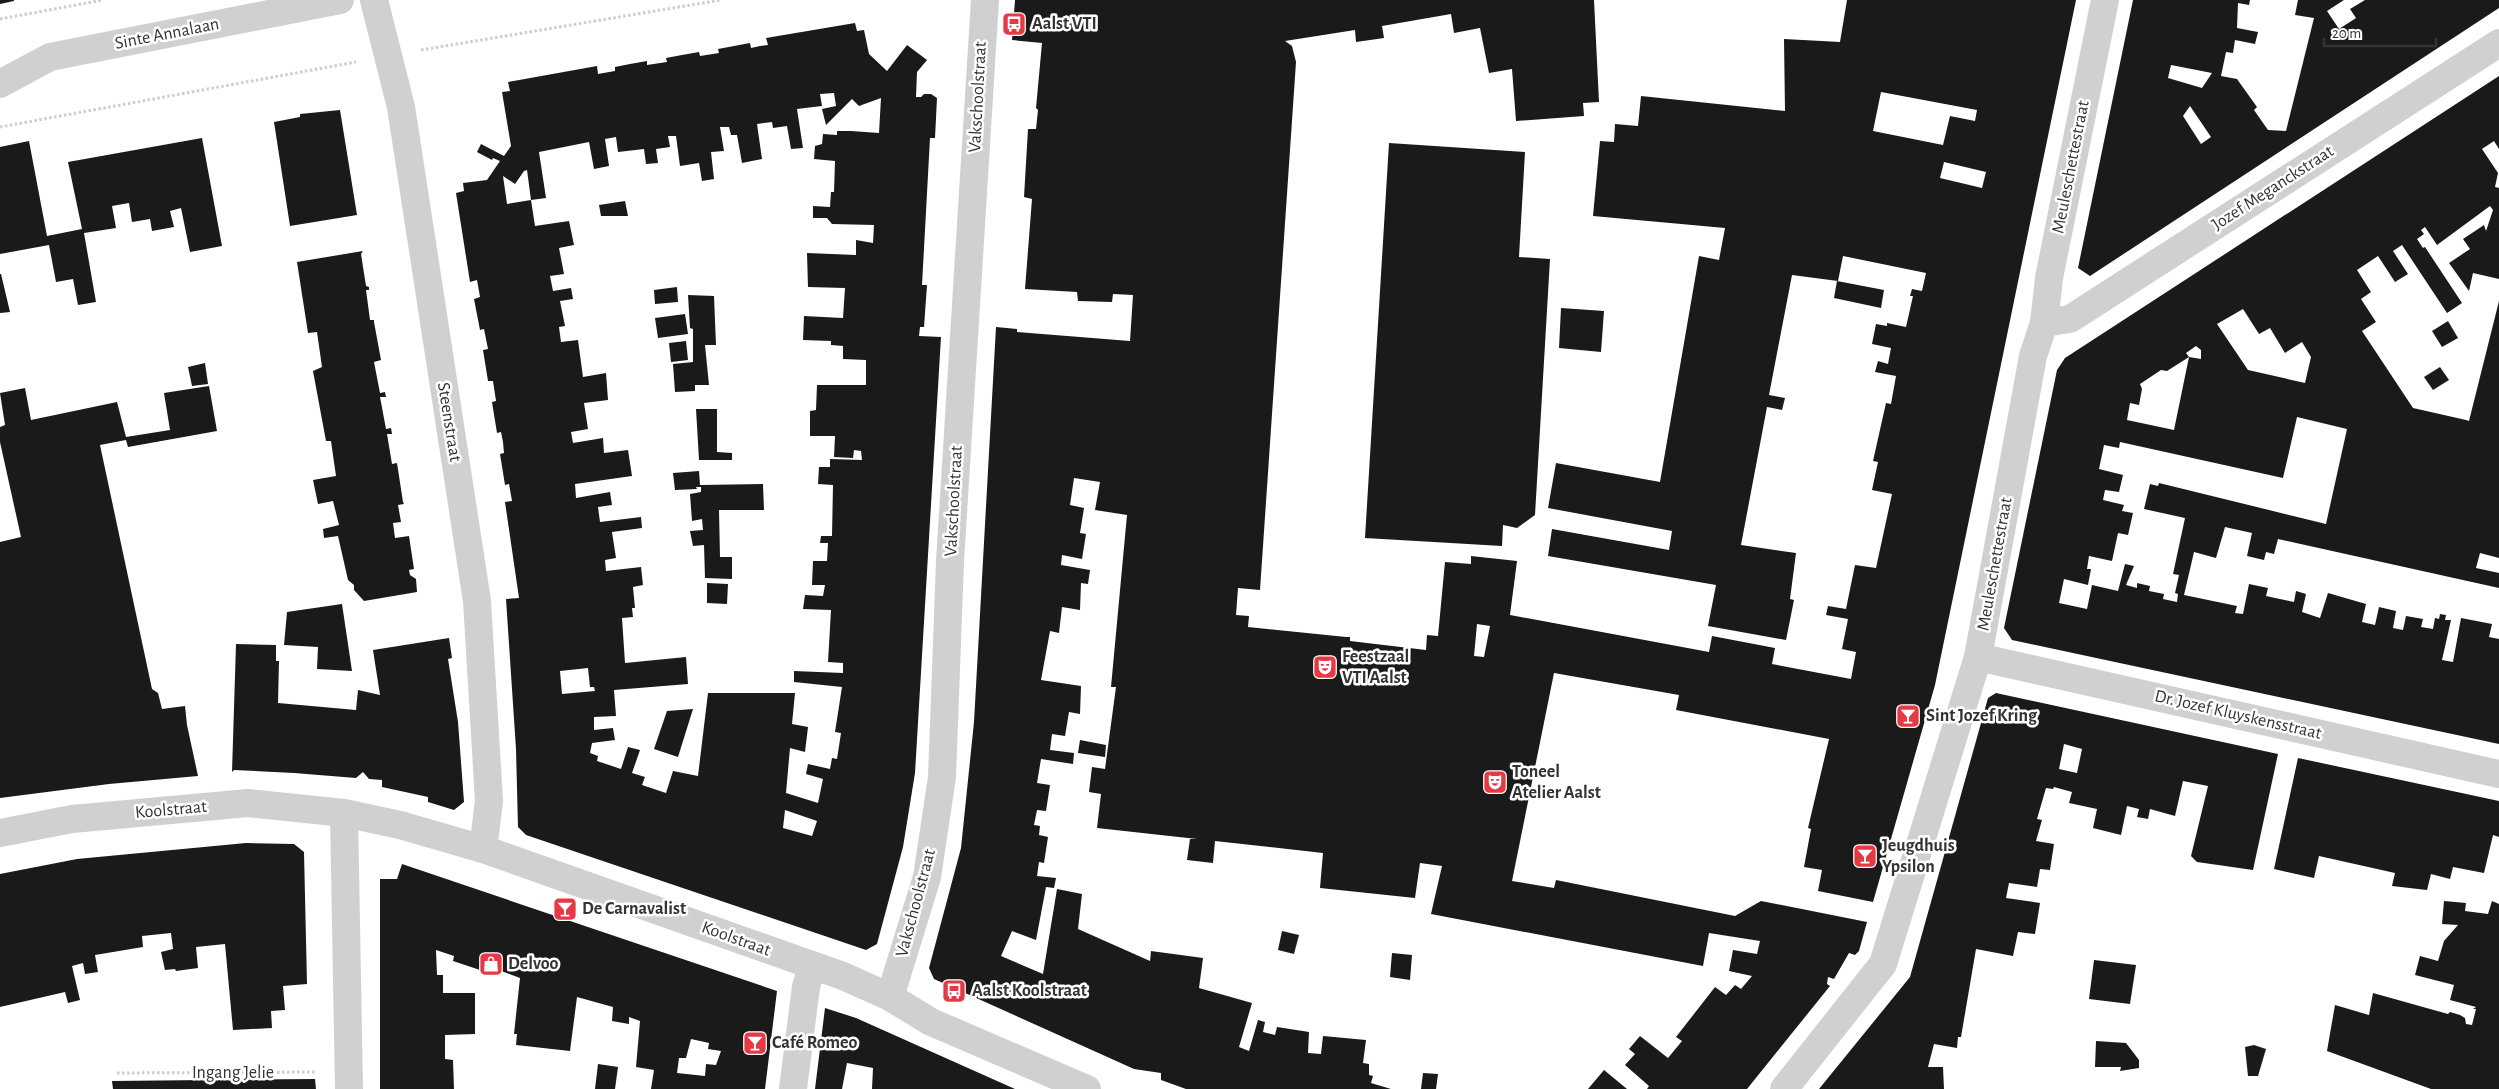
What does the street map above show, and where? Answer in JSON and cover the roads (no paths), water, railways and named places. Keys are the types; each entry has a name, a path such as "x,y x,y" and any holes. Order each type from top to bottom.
{"street":[{"name":"Sinte Annalaan","path":"0,84 50,56 340,0"},
{"name":"Steenstraat","path":"374,0 401,107 477,601 490,802 483,849"},
{"name":"Vakschoolstraat","path":"890,997 927,877 942,777 951,551 985,0"},
{"name":"Meuleschettestraat","path":"1784,1089 1882,964 1978,657 2033,356 2044,323 2049,278 2104,0"},
{"name":"Jozef Meganckstraat","path":"2044,323 2070,319 2499,43"},
{"name":"Dr. Jozef Kluyskensstraat","path":"1978,657 2499,774"},
{"name":"Koolstraat","path":"0,833 72,819 248,803 344,813 400,825 483,849 843,976 890,997 932,1022 1088,1089"},
{"path":"344,813 349,1080"},
{"path":"793,1089 806,987 812,966"}],"place":[{"name":"Aalst VTI","path":"1014,24"},
{"name":"Feestzaal VTI Aalst","path":"1325,667"},
{"name":"Sint Jozef Kring","path":"1908,716"},
{"name":"Toneel Atelier Aalst","path":"1495,782"},
{"name":"Jeugdhuis Ypsilon","path":"1865,856"},
{"name":"De Carnavalist","path":"565,909"},
{"name":"Delvoo","path":"491,964"},
{"name":"Aalst Koolstraat","path":"954,991"},
{"name":"Café Romeo","path":"755,1043"}]}
